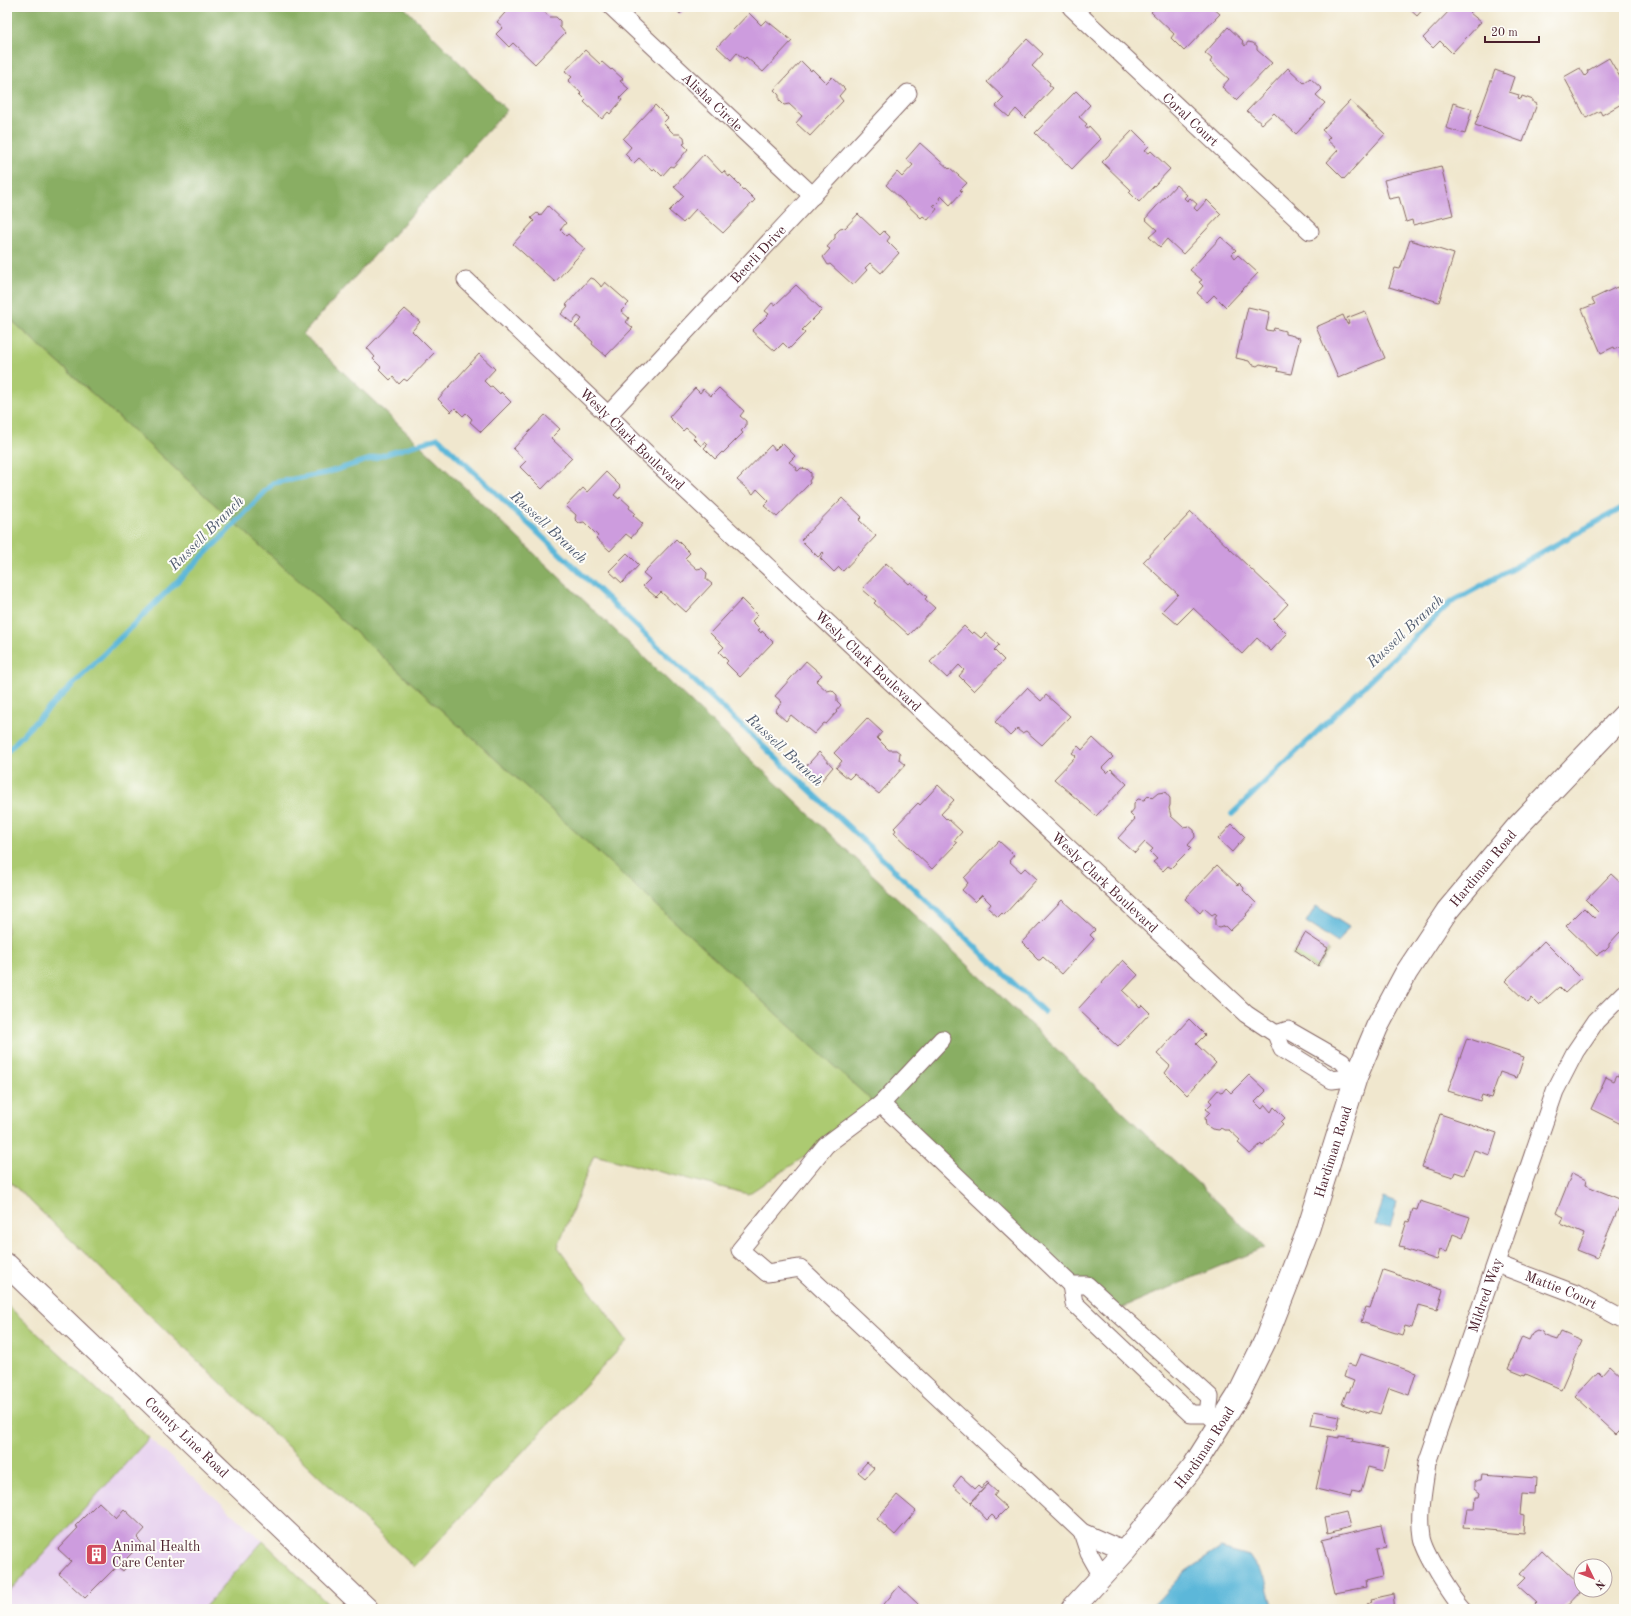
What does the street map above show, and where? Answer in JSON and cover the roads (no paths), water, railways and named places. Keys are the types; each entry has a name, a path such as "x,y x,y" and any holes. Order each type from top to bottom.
{"street":[{"name":"Alisha Circle","path":"612,7 813,196"},
{"name":"Coral Court","path":"1071,7 1310,231"},
{"name":"Beerli Drive","path":"608,415 908,93"},
{"name":"Wesly Clark Boulevard","path":"466,280 644,451 1246,1014 1276,1034 1282,1050 1332,1080 1356,1077"},
{"name":"Hardiman Road","path":"1072,1609 1125,1551 1193,1467 1213,1419 1239,1394 1265,1341 1307,1233 1356,1077 1377,1027 1406,973 1447,911 1518,826 1624,715"},
{"name":"Mildred Way","path":"1464,1609 1439,1575 1422,1539 1421,1504 1427,1463 1497,1264 1555,1091 1574,1052 1596,1021 1624,993"},
{"path":"942,1039 881,1104 826,1145 740,1250 767,1273 800,1268 1082,1532 1125,1551"},
{"path":"881,1104 1071,1285 1074,1303 1191,1414 1213,1419 1210,1397 1087,1285 1071,1285"},
{"name":"Mattie Court","path":"1497,1264 1576,1294 1624,1320"},
{"name":"County Line Road","path":"7,1265 367,1609"},
{"path":"1082,1532 1090,1553 1102,1576"}],"water":[{"path":"1316,906 1349,927 1338,943 1306,922"},
{"path":"1384,1198 1397,1203 1390,1228 1375,1225"},
{"path":"1221,1548 1249,1556 1267,1583 1274,1609 1151,1609 1186,1571"}],"waterway":[{"name":"Russell Branch","path":"7,752 28,729 222,537 273,483 326,473 438,438 1044,1012"},
{"name":"Russell Branch","path":"1232,814 1450,603 1624,507"}],"place":[{"name":"Animal Health Care Center","path":"97,1554"}]}
